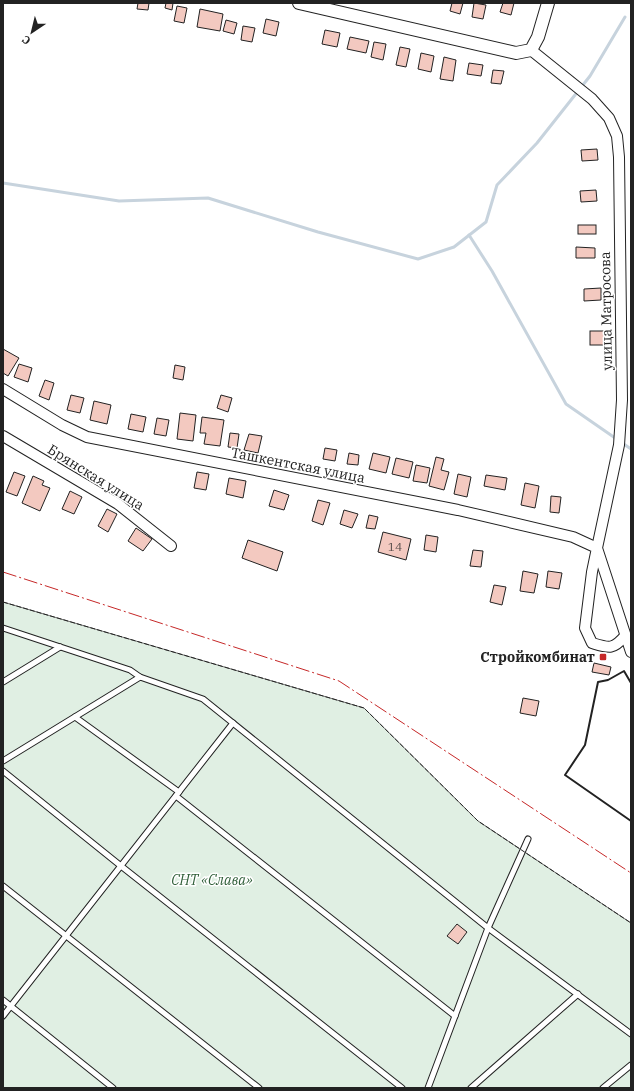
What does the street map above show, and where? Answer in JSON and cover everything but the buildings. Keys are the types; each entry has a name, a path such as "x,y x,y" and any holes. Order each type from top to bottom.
{"street":[{"path":"298,3 516,53 531,50 538,37 548,3"},
{"name":"улица Матросова","path":"531,50 592,99 609,118 617,136 619,156 622,400 619,445 597,548 631,652"},
{"name":"Ташкентская улица","path":"3,388 62,425 87,437 458,510 573,537 597,548"},
{"name":"Брянская улица","path":"3,436 118,504 171,546"},
{"path":"597,548 592,572 585,628 592,643 606,647 617,645 625,636"}],"lane":[{"path":"3,628 130,670 140,677 203,699 488,928 631,1034"},
{"path":"3,682 60,647"},
{"path":"3,761 140,677"},
{"path":"75,717 178,794 455,1016"},
{"path":"3,1016 233,723"},
{"path":"3,771 402,1088"},
{"path":"428,1088 488,928 528,839"},
{"path":"3,886 259,1088"},
{"path":"471,1088 578,994"},
{"path":"3,1000 114,1088"},
{"path":"603,1088 631,1065"}],"green space":[{"name":"СНТ «Слава»","path":"3,602 364,708 478,821 631,923 631,1088 3,1088"}],"waterway":[{"path":"3,183 119,201 208,198 318,232 418,259 454,247 486,222 497,185 537,143 590,76 625,17"},
{"path":"469,235 492,271 566,404 631,449"}],"fence":[{"path":"3,602 364,708 478,821 631,923"}],"wall":[{"path":"631,683 624,671 608,680 598,682 585,745 565,775 631,821"}],"power":[{"path":"3,572 339,681 631,873"}],"place":[{"name":"Стройкомбинат","path":"603,657"}]}
